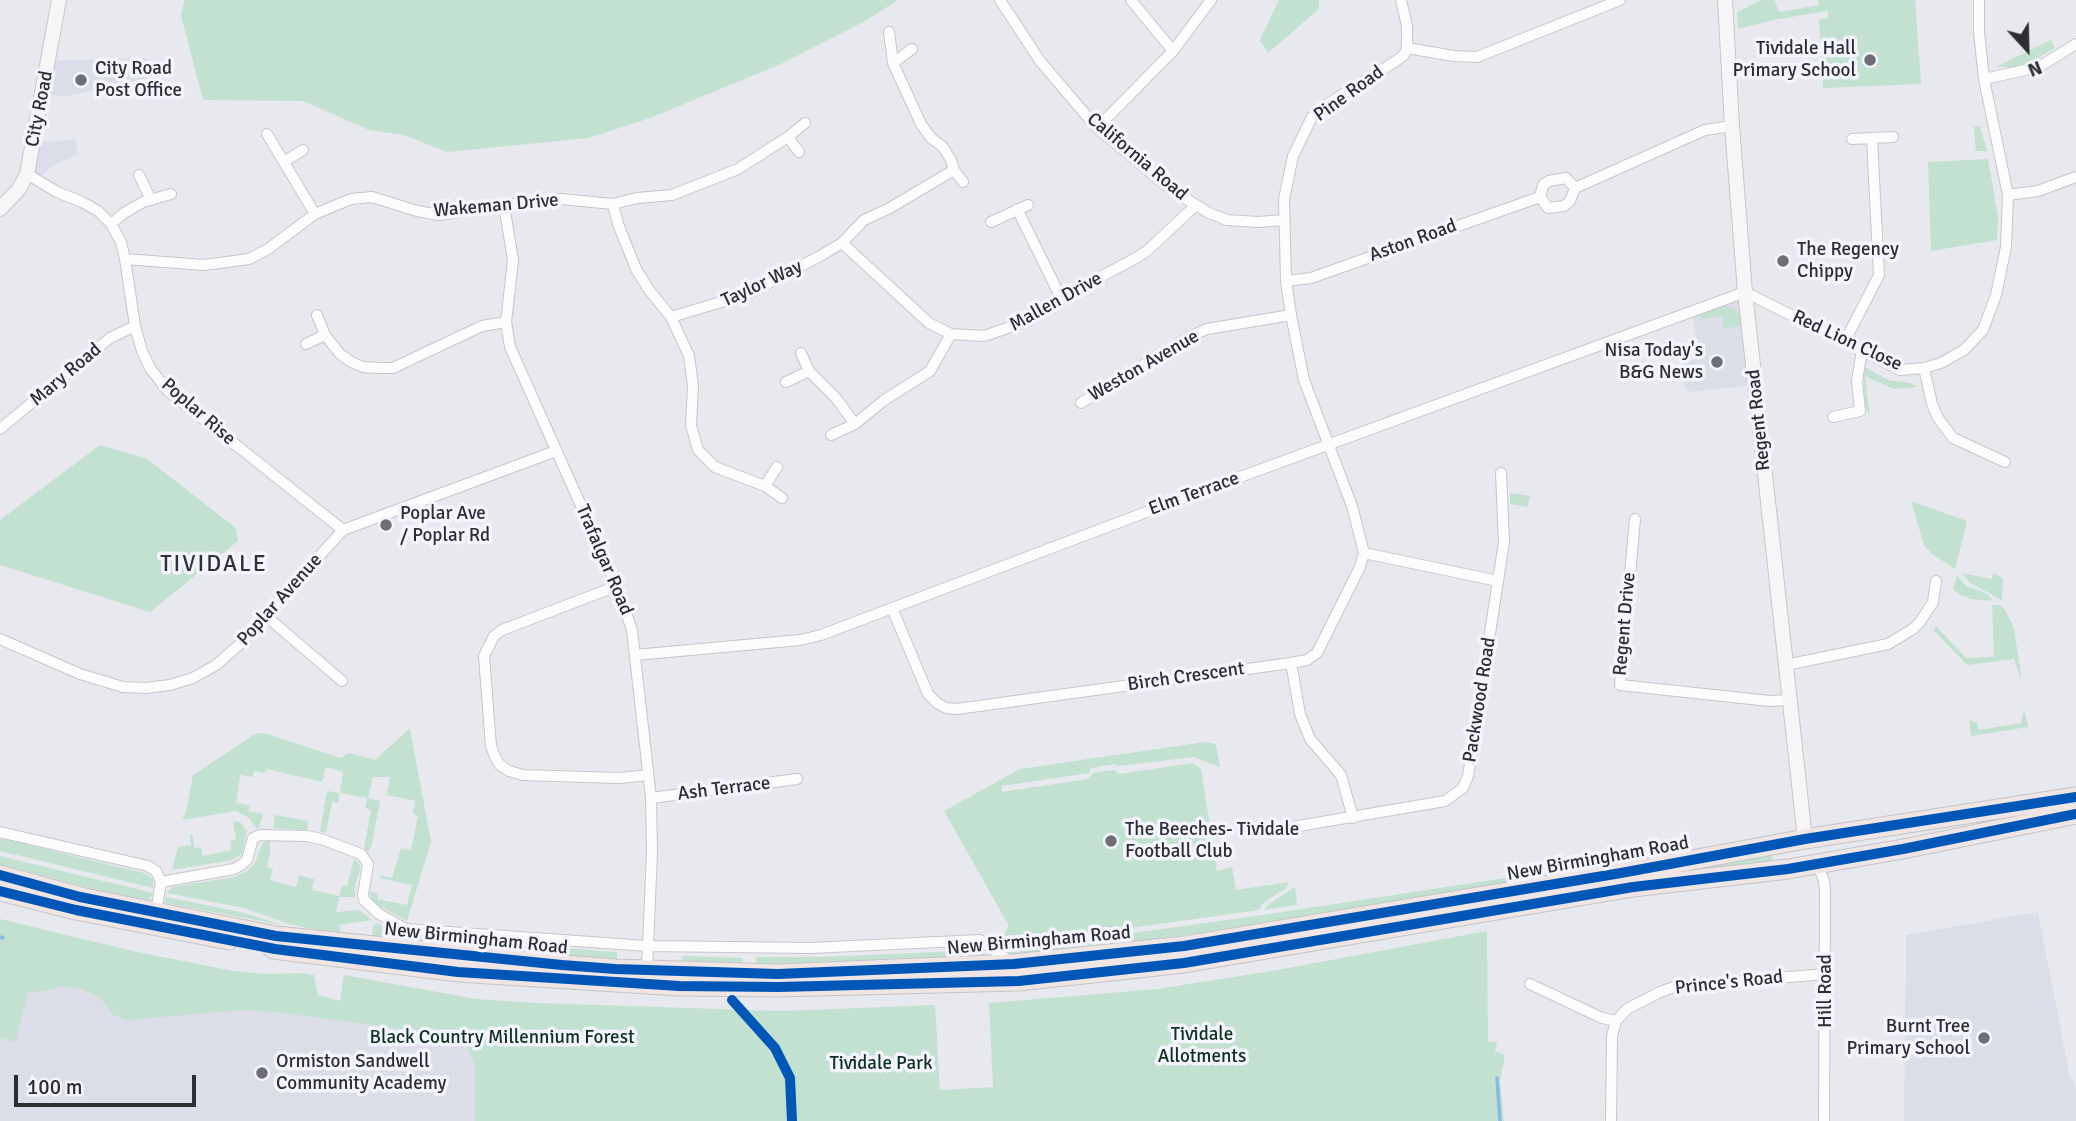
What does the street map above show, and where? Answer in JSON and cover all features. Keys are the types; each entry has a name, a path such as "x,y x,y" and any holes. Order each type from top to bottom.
{"highway":[{"name":"New Birmingham Road","path":"0,891 76,910 275,949 458,972 646,977 1014,964 1197,944 1805,839 2076,797"},
{"name":"New Birmingham Road","path":"0,875 80,897 276,936 646,977 778,987 1019,981 1184,963 1633,887 1787,869 2076,814"},
{"path":"1805,839 1831,849 2010,827"},
{"path":"1805,839 1817,863"}],"street":[{"name":"City Road","path":"0,209 19,189 27,174 60,0"},
{"name":"California Road","path":"1000,0 1040,61 1097,128 1169,188 1227,220 1284,220"},
{"path":"1131,0 1173,51"},
{"path":"1097,128 1173,51 1211,0"},
{"path":"1401,0 1407,26 1407,48 1477,57 1620,0"},
{"name":"Regent Road","path":"1725,0 1731,126 1745,292 1805,839"},
{"name":"Red Lion Close","path":"1745,292 1900,370 1924,368 1964,350 1983,330 1996,295 2006,247 2008,195 1984,79 1979,0"},
{"path":"889,32 893,63 921,124 931,138 943,147 963,182"},
{"path":"1984,79 2039,67 2076,44"},
{"name":"Pine Road","path":"1329,445 1304,380 1291,316 1286,281 1284,199 1293,156 1312,117 1329,103 1396,61 1404,55 1407,48"},
{"path":"893,63 912,49"},
{"name":"Wakeman Drive","path":"125,259 204,265 249,259 268,249 315,214 351,199 372,197 439,215 561,199 613,204 637,198 672,195 738,169 805,123"},
{"path":"1539,197 1548,208 1564,206 1570,201 1575,188 1705,130 1731,126"},
{"path":"267,134 315,214"},
{"path":"788,137 799,152"},
{"path":"1852,139 1893,137"},
{"path":"1845,341 1879,275 1871,139"},
{"path":"285,161 303,150"},
{"name":"Taylor Way","path":"671,317 748,295 842,243 864,220 954,170"},
{"name":"Poplar Rise","path":"27,174 98,211 111,224 121,242 135,326 150,368 168,391 343,530"},
{"path":"139,175 151,200"},
{"path":"2008,195 2038,191 2076,177"},
{"name":"Aston Road","path":"1286,281 1311,278 1539,197 1543,185 1549,181 1566,178 1575,188"},
{"path":"111,224 124,213 171,194"},
{"path":"613,204 636,269 682,337 691,364 691,425 698,450 715,467 765,486 782,498"},
{"name":"Trafalgar Road","path":"504,205 513,260 506,322 510,347 617,586 632,630 651,798 652,852 646,977"},
{"name":"Mallen Drive","path":"842,243 929,323 951,334 984,336 1028,321 1061,298 1147,251 1196,205"},
{"path":"991,222 1023,207 1061,298"},
{"name":"Elm Terrace","path":"635,655 800,640 821,635 1210,488 1745,292"},
{"path":"317,314 325,335 340,354 363,367 380,369 393,368 482,326 506,322"},
{"name":"Weston Avenue","path":"1081,403 1189,337 1207,329 1291,316"},
{"name":"Mary Road","path":"0,429 110,338 135,326"},
{"path":"831,435 855,424 883,401 930,371 951,334"},
{"path":"306,344 325,335"},
{"path":"1833,416 1860,411 1857,381 1862,350"},
{"path":"801,353 808,371 836,398 855,424"},
{"path":"1924,368 1935,411 1953,438 2005,462"},
{"path":"786,382 808,371"},
{"path":"1329,445 1352,506 1364,553 1498,581"},
{"name":"Poplar Avenue","path":"0,639 100,681 123,687 146,688 181,682 216,665 240,644 343,530 556,451"},
{"path":"765,486 777,467"},
{"name":"Packwood Road","path":"1281,829 1445,801 1463,788 1468,776 1504,542 1502,473"},
{"name":"Regent Drive","path":"1634,519 1620,685 1770,701 1789,700"},
{"name":"Birch Crescent","path":"892,608 928,694 946,708 957,709 1307,660 1317,653 1360,567 1364,553"},
{"path":"1786,666 1888,644 1920,622 1933,602 1936,581"},
{"path":"617,586 502,630 494,636 484,656 491,746 500,765 523,775 620,778 648,775"},
{"path":"266,616 342,681"},
{"path":"1291,663 1300,714 1310,739 1341,775 1353,818"},
{"name":"Ash Terrace","path":"651,798 797,779"},
{"path":"0,832 148,866 156,871 161,882 156,912"},
{"name":"New Birmingham Road","path":"161,882 234,869 247,860 253,838 260,835 313,837 352,850 365,858 368,870 364,900 379,914 406,929 648,946 810,948 980,940 1014,964"},
{"name":"Hill Road","path":"1817,863 1825,881 1824,1121"},
{"name":"Prince's Road","path":"1616,1021 1627,1009 1676,986 1826,974"},
{"path":"1530,984 1602,1018 1616,1021 1612,1036 1611,1121"}],"shaded area":[{"path":"147,58 153,77 64,97 42,93 49,61"},
{"path":"34,139 50,142 75,139 78,154 49,168 39,181 27,174"},
{"path":"1745,292 1755,385 1687,392 1678,367 1699,357 1692,311"},
{"name":"Burnt Tree Primary School","path":"2038,912 2070,1077 2076,1085 2076,1121 1904,1121 1906,935"},
{"name":"Ormiston Sandwell Community Academy","path":"0,946 328,1009 534,1013 517,1121 0,1121"}],"green space":[{"path":"184,0 898,0 867,20 781,64 650,118 589,138 447,152 404,135 369,130 303,101 203,100 181,16"},
{"path":"1279,0 1319,0 1319,9 1268,53 1260,40"},
{"name":"Tividale Hall Primary School","path":"1761,0 1774,0 1779,12 1819,5 1818,0 1915,0 1921,84 1823,88 1819,19 1828,18 1828,11 1738,29 1737,12"},
{"path":"2051,40 2055,48 2031,62 2016,67 1996,67"},
{"path":"1980,126 1987,151 1976,151 1974,127"},
{"path":"1988,159 1998,217 1997,240 1931,251 1928,162"},
{"path":"1724,305 1741,313 1742,325 1724,329 1722,316 1701,319 1700,315"},
{"path":"1863,366 1888,380 1910,383 1917,387 1894,389 1865,376 1870,417 1865,406"},
{"path":"100,445 147,459 236,528 238,541 150,612 0,565 0,520"},
{"path":"1510,493 1530,496 1528,507 1510,504"},
{"path":"1911,501 1967,521 1955,569 1932,554 1924,545"},
{"path":"1962,573 1992,579 1993,573 2003,578 2002,600 1970,583"},
{"path":"1957,575 1966,586 1986,593 1994,601 1971,599 1959,594 1953,589"},
{"path":"1992,605 2000,605 2005,610 2014,628 2022,682 2014,659 1967,665 1934,631 1936,626 1966,658 1994,657"},
{"path":"2024,708 2028,727 1971,736 1969,720 1977,723 1979,730 2021,723"},
{"path":"410,728 431,842 407,921 376,904 371,899 370,892 378,893 377,899 407,905 412,885 379,878 380,875 392,878 401,848 411,850 418,816 413,814 415,801 387,795 390,777 373,777 368,798 380,801 368,852 364,848 371,810 365,808 367,798 340,793 343,772 326,767 322,782 267,769 265,773 254,771 253,777 240,775 236,803 249,805 249,811 263,814 258,830 248,817 236,811 182,820 193,775 255,734 264,733 341,758 349,753 375,760"},
{"path":"1205,742 1216,744 1220,767 1194,757 1119,766 1115,764 1091,768 1089,773 1002,786 1002,792 1088,779 1093,773 1114,770 1120,774 1193,763 1201,769 1217,871 1232,867 1236,890 1289,882 1286,888 1263,903 1259,910 1002,946 998,944 1009,926 944,811 1020,769"},
{"path":"327,791 340,793 338,803 332,802 326,833 320,831"},
{"path":"275,815 308,821 307,830 273,828"},
{"path":"233,821 240,822 247,831 242,854 232,860 172,870 178,847 191,845 190,834 195,848 201,847 203,856 231,850 230,841 236,839"},
{"path":"0,838 144,873 153,879 153,888 0,851"},
{"path":"270,841 267,867 273,869 270,880 296,887 299,875 314,879 312,890 339,896 342,886 347,886 354,858 360,866 355,897 339,897 336,912 359,910 372,920 339,925 341,935 289,924 244,908 166,893 172,887 234,877 247,871 255,863 262,844"},
{"path":"1772,852 1773,862 1648,875"},
{"path":"0,856 153,893 149,900 142,900 10,870 0,867"},
{"path":"1544,872 1545,878 1199,933 1064,951 1011,954 1004,951 1263,915"},
{"path":"1295,887 1297,905 1264,910 1269,904"},
{"path":"166,897 241,912 283,925 165,903"},
{"path":"0,919 137,952 234,971 314,975 318,995 340,1001 344,975 476,999 537,1003 782,1011 935,1005 940,1090 993,1087 989,1003 1157,989 1272,971 1487,931 1488,1042 1497,1042 1495,1051 1505,1055 1500,1082 1504,1121 475,1121 475,1065 469,1050 459,1040 434,1033 243,1010 127,1020 112,1014 101,999 84,990 62,986 28,992 15,1042 0,1038"},
{"path":"378,923 399,933 372,937 373,926"},
{"path":"415,938 617,952 617,961 375,941"},
{"path":"981,950 988,959 757,968 756,957 821,957"},
{"path":"682,956 743,958 743,967 682,966"}],"waterway":[{"path":"1497,1078 1500,1121"}],"cycle path":[{"path":"0,875 80,897 276,936 562,965 778,974 1014,964 1184,946 1621,873 1805,839 2076,797"},
{"path":"0,891 76,910 275,949 458,972 679,986 778,987 1019,981 1184,963 1633,887 1788,869 2076,814"},
{"path":"732,1000 775,1048 790,1078 792,1121"}],"place":[{"name":"Tividale Hall Primary School","path":"1870,60"},
{"name":"City Road Post Office","path":"81,80"},
{"name":"The Regency Chippy","path":"1783,261"},
{"name":"Nisa Today's B&G News","path":"1717,362"},
{"name":"Poplar Ave / Poplar Rd","path":"386,525"},
{"name":"The Beeches- Tividale Football Club","path":"1111,841"},
{"name":"Burnt Tree Primary School","path":"1984,1038"},
{"name":"Ormiston Sandwell Community Academy","path":"262,1073"}],"district":[{"name":"TIVIDALE","path":"214,565"}],"park label":[{"name":"Black Country Millennium Forest","path":"502,1038"},
{"name":"Tividale Allotments","path":"1202,1046"},
{"name":"Tividale Park","path":"881,1064"}]}
